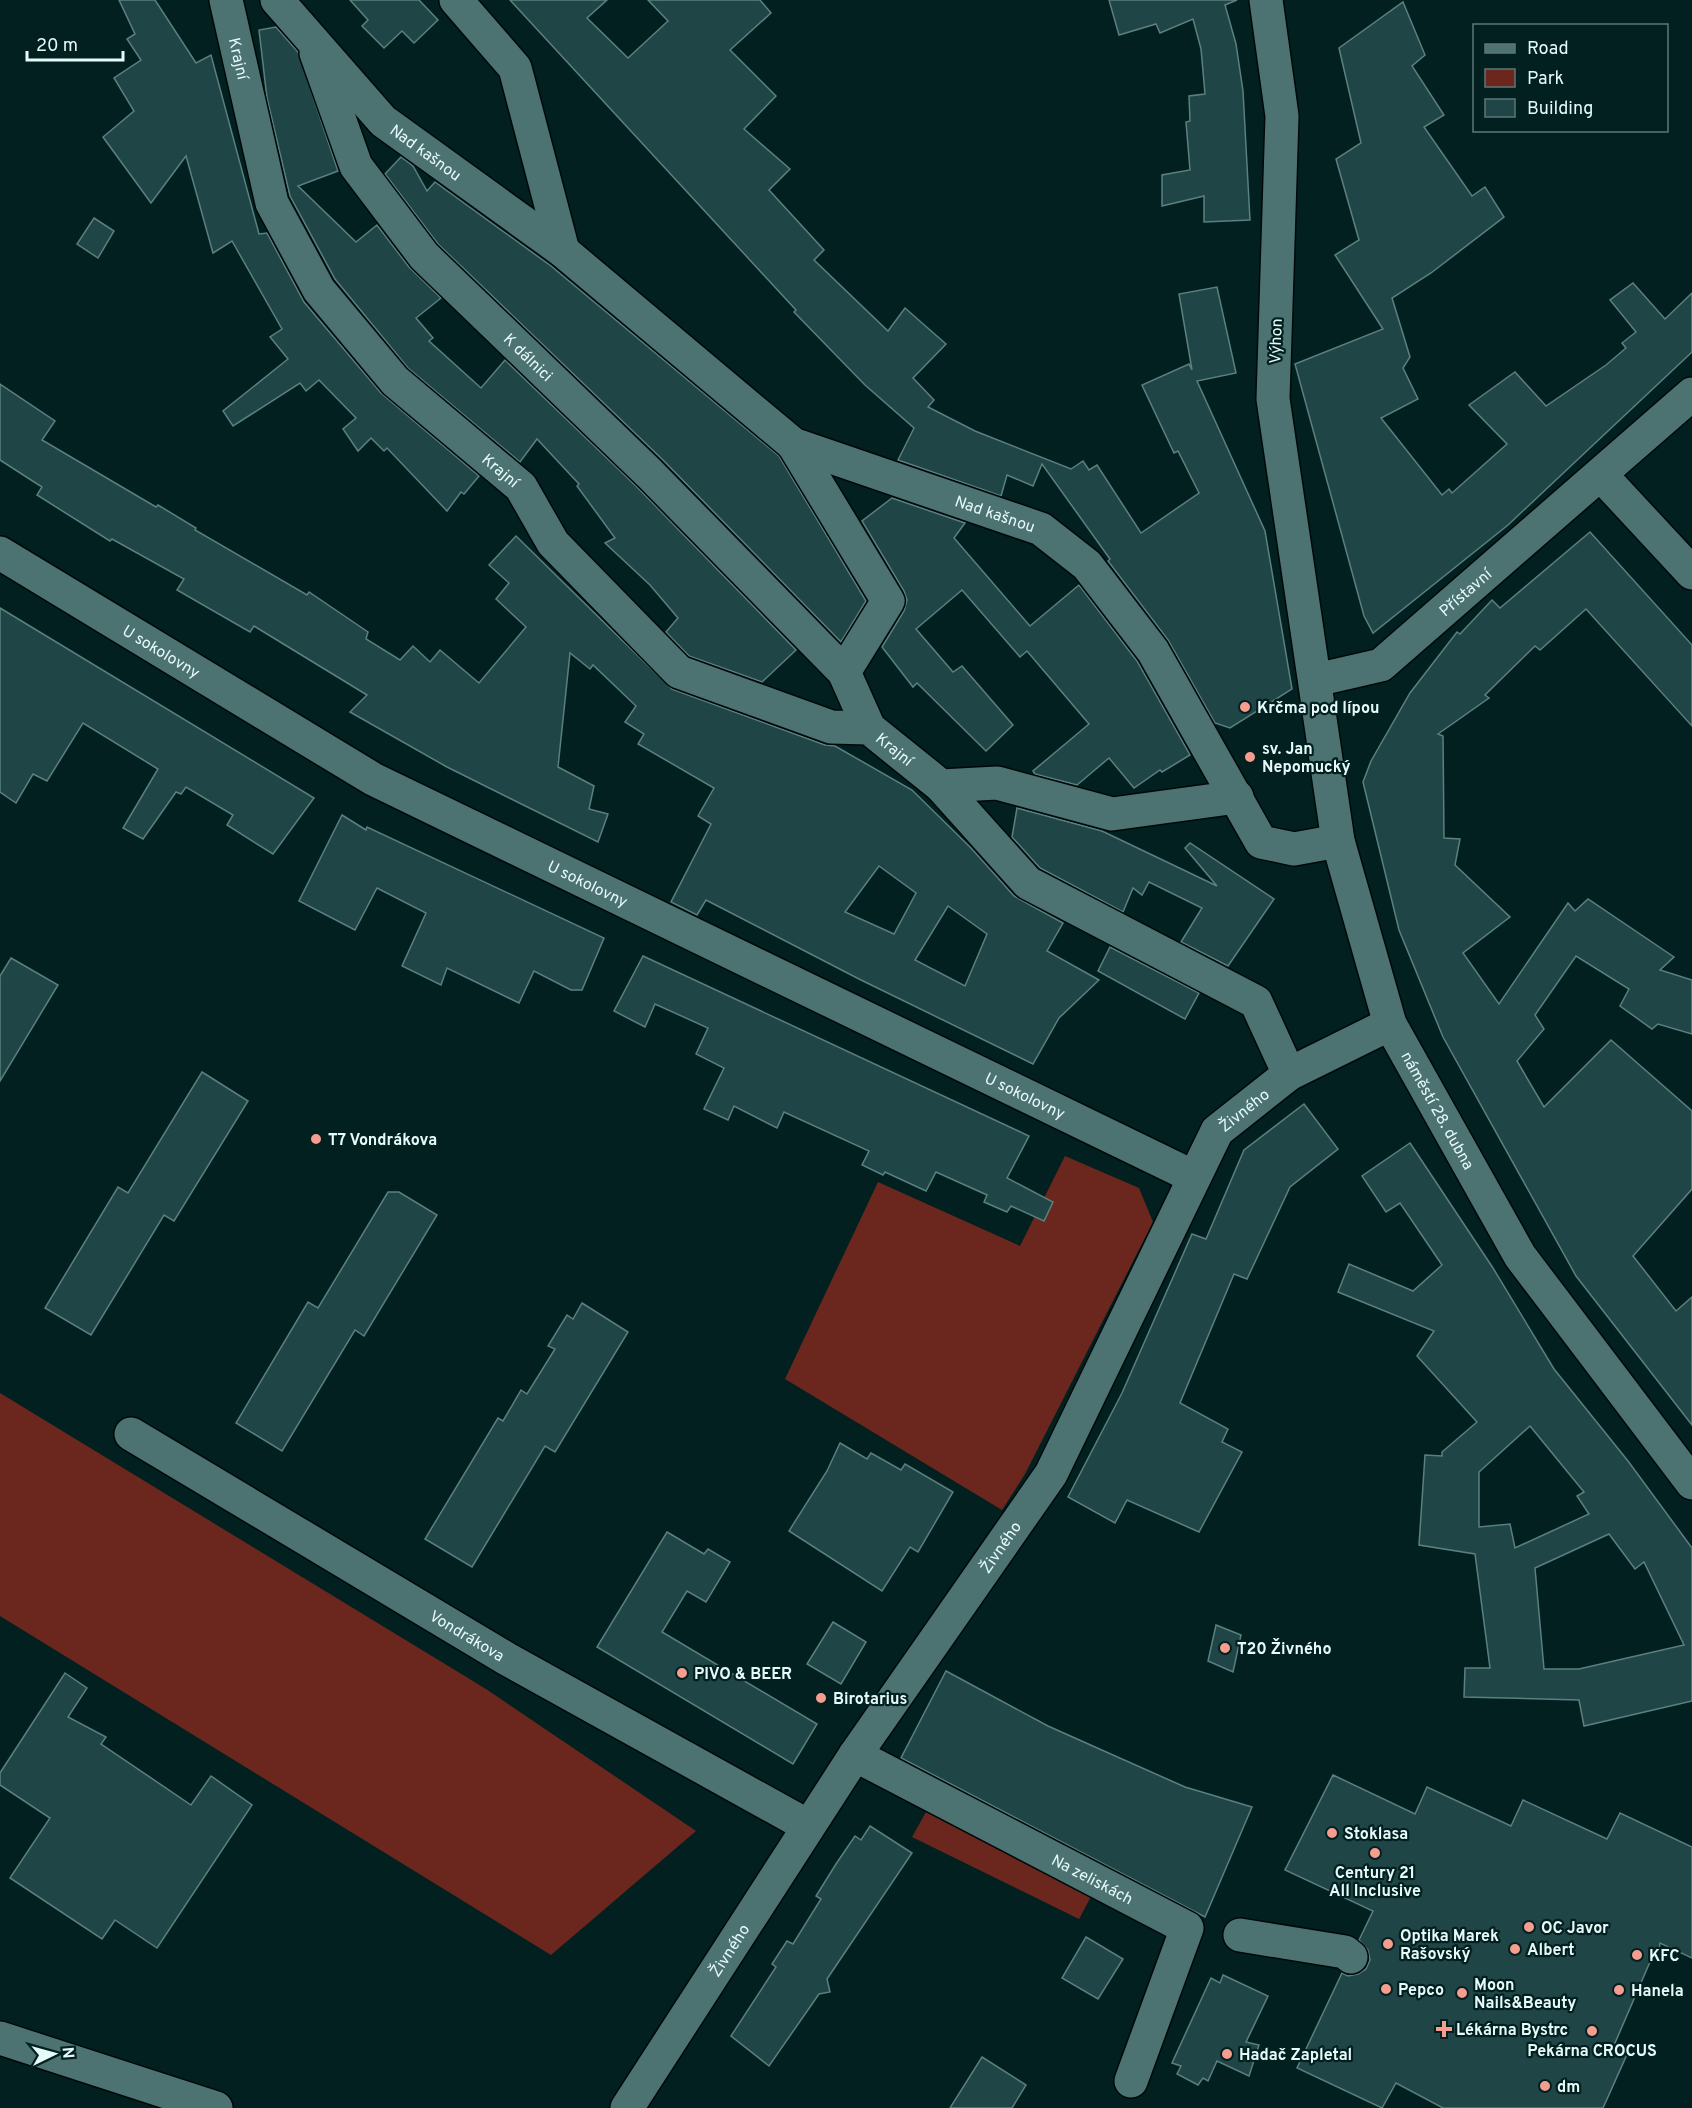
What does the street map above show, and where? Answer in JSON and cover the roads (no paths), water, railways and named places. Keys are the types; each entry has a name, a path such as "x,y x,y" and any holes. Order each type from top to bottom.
{"street":[{"name":"Krajní","path":"226,0 272,203 319,290 395,381 521,487 553,543 679,672 831,727 870,728 941,786 1028,883 1256,1002 1290,1074"},
{"name":"K dálnici","path":"277,0 308,33 356,166 424,256 650,474 844,672 870,728"},
{"path":"456,0 515,68 563,251"},
{"name":"Výhon","path":"1266,0 1282,116 1274,399 1316,680"},
{"name":"Nad kašnou","path":"308,33 383,121 563,251 793,444 1041,529 1087,565 1153,651 1261,842 1294,849 1338,841"},
{"name":"Přístavní","path":"1316,680 1381,665 1692,394"},
{"path":"793,444 888,601 844,672"},
{"path":"1601,475 1692,573"},
{"name":"U sokolovny","path":"0,553 373,779 1194,1177"},
{"name":"náměstí 28. dubna","path":"1316,680 1338,841 1390,1024 1521,1256 1692,1483"},
{"path":"941,786 997,783 1112,814 1237,798"},
{"name":"Živného","path":"627,2108 855,1755 1051,1474 1217,1131 1290,1074 1390,1024"},
{"name":"Vondrákova","path":"131,1434 507,1659 808,1826"},
{"name":"Na zeliskách","path":"855,1755 1187,1928 1131,2080"},
{"path":"1240,1935 1345,1952 1351,1957"},
{"path":"0,2038 216,2108"}],"place":[{"name":"Krčma pod lípou","path":"1245,707"},
{"name":"sv. Jan Nepomucký","path":"1250,757"},
{"name":"T7 Vondrákova","path":"316,1139"},
{"name":"T20 Živného","path":"1225,1648"},
{"name":"PIVO & BEER","path":"682,1673"},
{"name":"Birotarius","path":"821,1698"},
{"name":"Stoklasa","path":"1332,1833"},
{"name":"Century 21 All Inclusive","path":"1375,1853"},
{"name":"OC Javor","path":"1529,1927"},
{"name":"Optika Marek Rašovský","path":"1388,1944"},
{"name":"Albert","path":"1515,1949"},
{"name":"KFC","path":"1637,1955"},
{"name":"Pepco","path":"1386,1989"},
{"name":"Hanela","path":"1619,1990"},
{"name":"Moon Nails&Beauty","path":"1462,1993"},
{"name":"Lékárna Bystrc","path":"1444,2029"},
{"name":"Pekárna CROCUS","path":"1592,2031"},
{"name":"Hadač Zapletal","path":"1227,2054"},
{"name":"dm","path":"1545,2086"}]}
